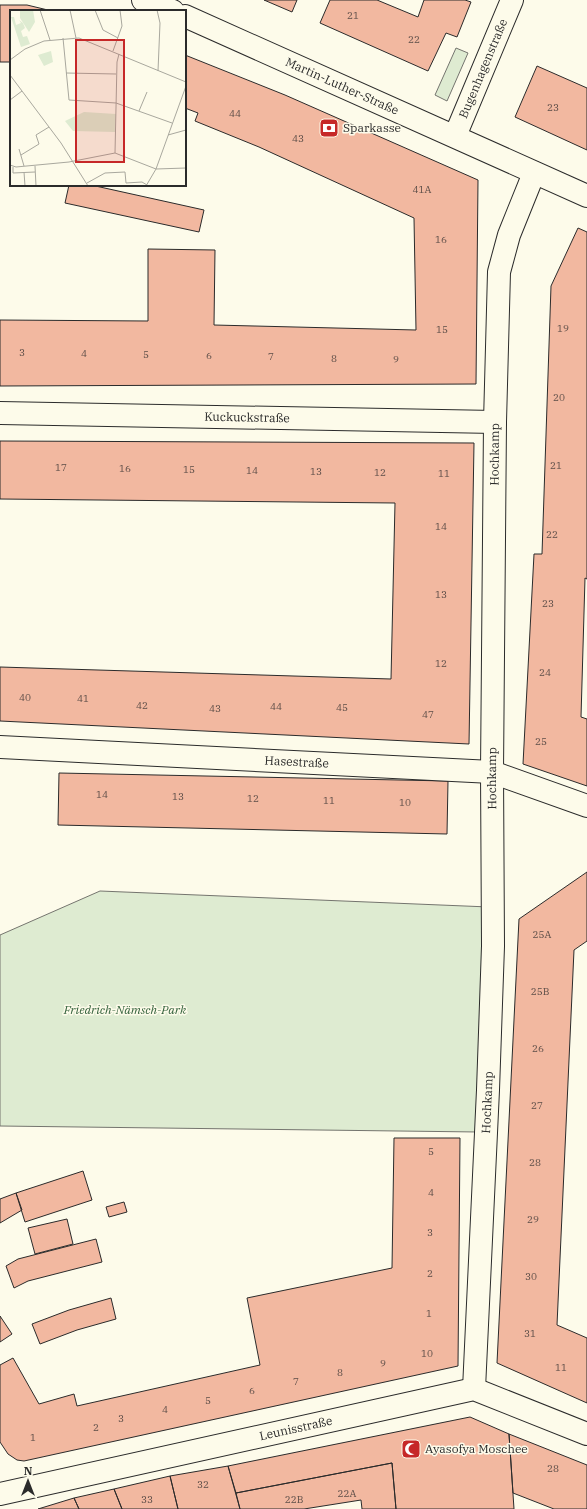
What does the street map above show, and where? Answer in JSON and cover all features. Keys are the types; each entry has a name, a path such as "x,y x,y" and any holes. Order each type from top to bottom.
{"street":[{"path":"143,0 170,10"},
{"name":"Bugenhagenstraße","path":"454,136 512,0"},
{"name":"Martin-Luther-Straße","path":"186,16 587,196"},
{"name":"Hochkamp","path":"474,1389 493,946 492,772 498,272 509,235 534,173"},
{"name":"Kuckuckstraße","path":"0,413 495,422"},
{"name":"Hasestraße","path":"0,747 492,772 587,806"},
{"path":"474,1389 587,1434"},
{"name":"Leunisstraße","path":"0,1494 474,1389"}],"green space":[{"path":"456,48 468,53 447,101 435,95"},
{"name":"Friedrich-Nämsch-Park","path":"100,891 489,907 478,1132 0,1126 0,935"}],"building":[{"path":"264,0 297,0 292,12"},
{"path":"330,0 377,0 418,17 424,0 465,0 471,2 457,37 446,33 428,71 320,23"},
{"path":"0,5 27,5 48,10 10,10 10,62 0,62"},
{"path":"186,55 285,95 478,180 476,384 0,386 0,320 148,321 148,249 215,250 214,325 416,330 414,218 259,147 195,121 198,113 186,108"},
{"path":"537,66 587,88 587,150 515,117"},
{"path":"69,186 96,186 204,210 199,232 65,203"},
{"path":"578,228 587,232 587,579 585,578 581,717 587,719 587,786 523,764 534,554 542,554 551,286"},
{"path":"0,441 474,443 469,744 0,721 0,667 391,679 395,503 0,499"},
{"path":"59,773 448,781 447,834 58,825"},
{"path":"587,872 587,941 574,950 557,1325 587,1338 587,1403 497,1363 519,919"},
{"path":"394,1138 460,1138 458,1366 24,1461 17,1460 8,1454 0,1442 0,1365 13,1358 39,1404 74,1394 77,1406 260,1365 247,1298 392,1268"},
{"path":"83,1171 92,1200 25,1222 16,1193"},
{"path":"16,1193 22,1210 0,1223 0,1199"},
{"path":"124,1202 127,1212 109,1217 106,1207"},
{"path":"67,1219 73,1244 35,1254 28,1228"},
{"path":"96,1239 102,1262 28,1281 14,1288 6,1266 18,1259"},
{"path":"111,1298 116,1319 77,1330 40,1344 32,1324 69,1310"},
{"path":"0,1316 12,1334 0,1342"},
{"name":"Ayasofya Moschee","path":"470,1417 509,1434 514,1509 396,1509 392,1463 236,1493 228,1466"},
{"path":"509,1434 587,1465 587,1509 554,1509 513,1493"},
{"path":"392,1463 396,1509 362,1509 361,1500 304,1509 240,1509 236,1493"},
{"path":"228,1466 240,1509 178,1509 170,1476"},
{"path":"170,1476 178,1509 122,1509 114,1489"},
{"path":"114,1489 122,1509 79,1509 74,1498"},
{"path":"74,1498 79,1509 38,1509"}],"place":[{"name":"Sparkasse","path":"329,128"},
{"name":"Ayasofya Moschee","path":"411,1449"}]}
